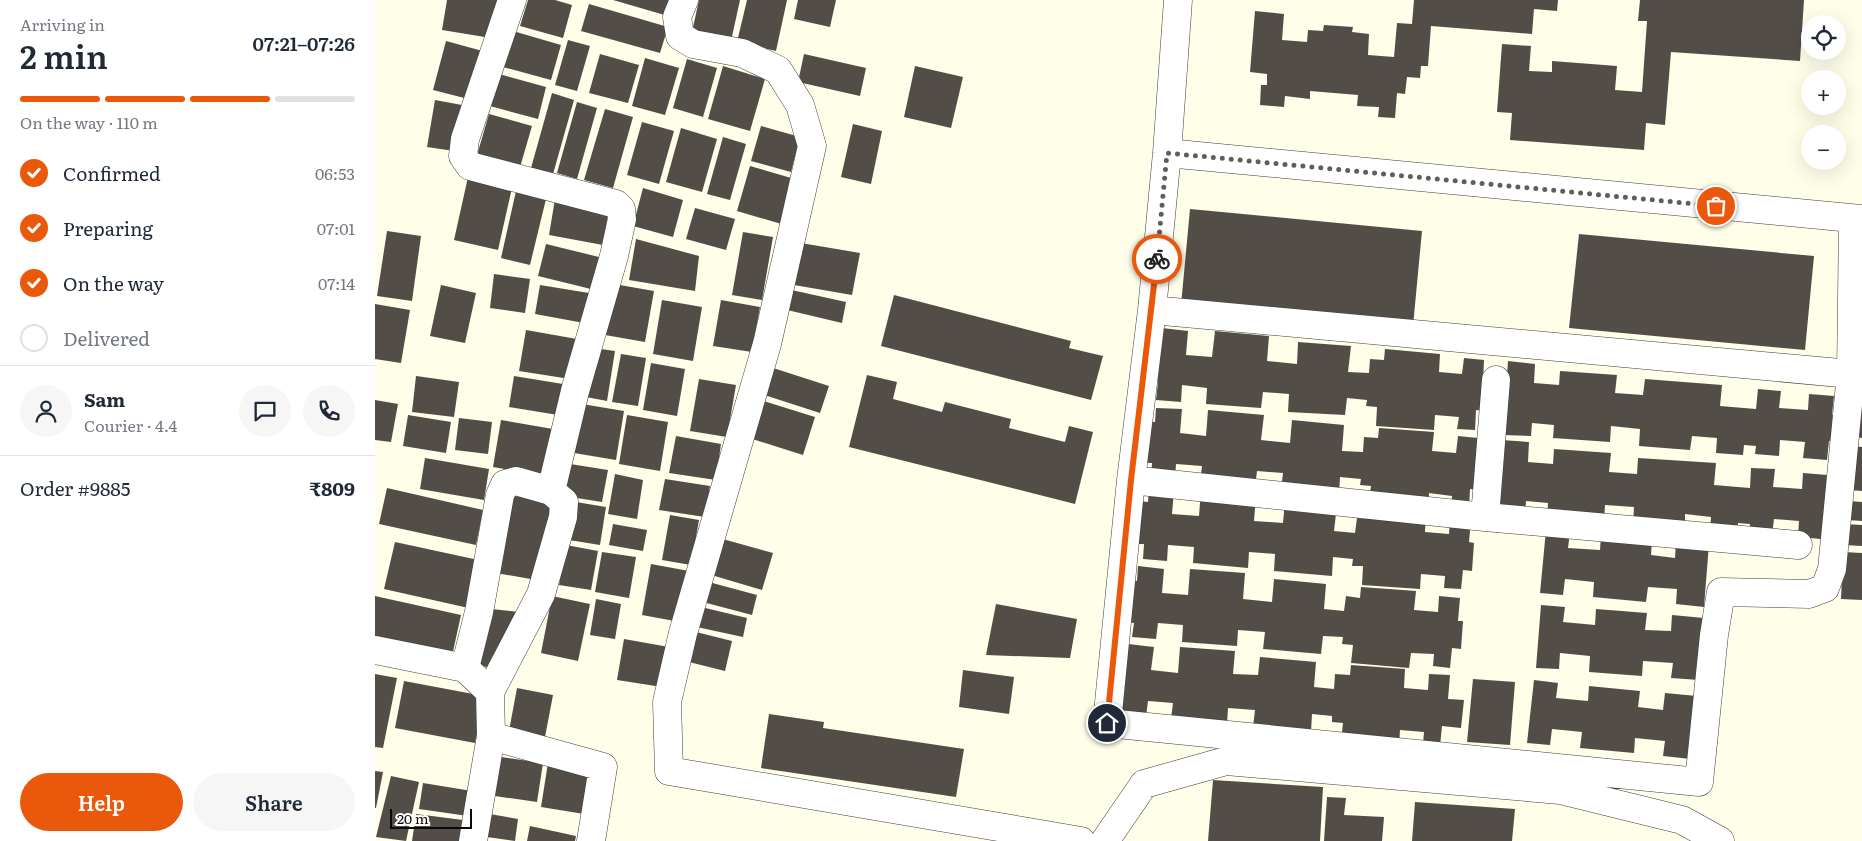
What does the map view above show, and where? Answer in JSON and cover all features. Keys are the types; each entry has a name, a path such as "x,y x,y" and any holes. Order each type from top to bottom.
{"street":[{"path":"512,0 465,140 463,156 470,166 616,204 621,210 622,219 614,256 575,391 551,491"},
{"path":"684,0 677,17 680,36 693,44 742,52 778,70 801,105 811,146 767,344 683,633 667,702 669,771 1081,841"},
{"path":"1167,153 1858,219 1851,374 1830,575 1825,588 1809,594 1721,592 1714,635 1699,782 1107,723 1131,480 1152,310 1167,153 1178,0"},
{"path":"1152,310 1851,374"},
{"path":"1485,517 1496,380"},
{"path":"1131,480 1485,517 1798,545"},
{"path":"465,668 479,612 500,495 505,484 516,481 551,491 564,502 563,517 541,594 489,692 491,736 473,841"},
{"path":"375,650 465,668 489,692"},
{"path":"491,736 603,767 591,841"},
{"path":"1105,841 1144,784 1226,761 1560,790 1682,820 1720,841"}],"building":[{"path":"447,0 498,0 491,38 442,30"},
{"path":"528,0 555,0 572,5 563,38 520,26"},
{"path":"613,0 673,0 668,16"},
{"path":"699,0 740,0 731,41 692,32"},
{"path":"747,0 787,0 776,51 737,42"},
{"path":"798,0 836,0 830,27 794,19"},
{"path":"1414,0 1558,0 1557,11 1534,9 1532,34 1431,26 1428,66 1421,66 1420,78 1407,77 1405,94 1397,93 1395,118 1378,117 1379,107 1357,106 1358,95 1310,91 1310,99 1285,96 1284,107 1260,105 1261,85 1267,85 1267,74 1250,72 1255,11 1284,14 1282,40 1307,42 1308,30 1323,31 1324,25 1353,27 1352,32 1369,34 1368,55 1394,57 1397,23 1412,24"},
{"path":"1640,0 1804,0 1803,15 1801,15 1800,61 1671,52 1665,125 1646,123 1644,150 1510,140 1512,113 1497,112 1502,44 1531,46 1529,71 1552,72 1552,61 1617,66 1615,90 1642,92 1647,21 1638,21"},
{"path":"589,4 668,27 660,53 581,31"},
{"path":"513,31 561,45 551,80 503,67"},
{"path":"568,40 590,46 577,91 555,85"},
{"path":"446,41 490,53 476,101 433,90"},
{"path":"600,54 639,65 628,103 589,93"},
{"path":"804,54 866,68 860,96 798,82"},
{"path":"645,58 679,68 665,115 632,106"},
{"path":"687,59 717,68 703,117 673,108"},
{"path":"723,66 765,79 750,131 708,119"},
{"path":"915,66 963,77 951,128 904,117"},
{"path":"499,74 546,87 538,119 490,106"},
{"path":"552,93 574,100 553,174 531,168"},
{"path":"435,100 462,105 454,151 427,147"},
{"path":"577,102 597,108 577,179 557,173"},
{"path":"605,109 633,117 613,188 584,180"},
{"path":"489,114 532,126 518,174 475,162"},
{"path":"642,122 674,131 659,184 627,175"},
{"path":"853,124 882,131 871,184 841,177"},
{"path":"761,126 800,137 791,172 751,161"},
{"path":"681,128 717,139 702,192 666,182"},
{"path":"723,137 746,144 730,200 707,194"},
{"path":"750,166 798,180 785,225 737,211"},
{"path":"468,177 512,188 498,250 454,240"},
{"path":"643,188 683,200 673,237 633,226"},
{"path":"516,191 546,199 530,265 501,258"},
{"path":"555,199 609,209 603,245 549,235"},
{"path":"695,208 735,219 726,250 686,239"},
{"path":"1190,209 1422,231 1413,326 1181,305"},
{"path":"387,231 421,236 412,301 377,296"},
{"path":"743,232 773,237 762,300 732,295"},
{"path":"1579,234 1814,256 1805,350 1569,328"},
{"path":"636,239 699,256 695,291 629,280"},
{"path":"801,243 860,253 852,295 794,285"},
{"path":"546,244 599,257 591,289 538,276"},
{"path":"494,274 530,279 525,313 490,308"},
{"path":"614,284 654,291 645,342 605,335"},
{"path":"441,285 476,293 465,343 430,336"},
{"path":"540,285 589,293 584,323 535,314"},
{"path":"787,289 846,302 842,323 783,309"},
{"path":"894,295 1071,341 1069,348 1103,356 1091,400 881,346"},
{"path":"662,300 702,307 693,361 653,354"},
{"path":"721,300 760,307 752,352 713,346"},
{"path":"375,304 410,310 401,363 375,359"},
{"path":"1162,328 1188,331 1186,355 1212,357 1215,331 1269,336 1267,361 1297,364 1298,342 1351,346 1348,372 1369,373 1370,359 1384,360 1385,349 1440,354 1439,372 1462,374 1464,358 1484,360 1485,411 1476,410 1475,430 1457,429 1459,417 1435,415 1434,430 1376,426 1377,407 1366,406 1367,400 1347,398 1345,415 1288,412 1289,394 1263,392 1261,408 1206,404 1207,388 1182,385 1181,402 1156,400 1158,382 1151,381"},
{"path":"526,330 577,339 570,379 519,371"},
{"path":"594,348 615,351 607,401 586,397"},
{"path":"621,354 646,358 638,406 612,402"},
{"path":"1508,361 1535,364 1534,383 1559,385 1560,371 1617,375 1615,393 1643,395 1645,379 1722,385 1720,406 1756,409 1758,389 1781,391 1779,408 1808,410 1809,394 1834,396 1832,415 1841,415 1839,442 1829,441 1827,460 1803,458 1805,442 1780,440 1779,456 1755,454 1756,446 1744,445 1743,455 1716,453 1717,438 1692,436 1690,450 1639,446 1640,429 1611,426 1610,442 1553,438 1554,425 1532,423 1531,436 1503,435"},
{"path":"651,363 685,369 677,416 643,410"},
{"path":"767,366 829,386 820,413 758,393"},
{"path":"867,375 897,382 893,399 942,412 945,402 1011,419 1009,428 1065,442 1069,426 1093,432 1075,504 849,447"},
{"path":"416,376 459,382 454,417 412,412"},
{"path":"514,376 563,384 558,415 509,407"},
{"path":"699,379 736,385 727,437 690,431"},
{"path":"1862,390 1862,438 1857,437"},
{"path":"757,399 815,417 803,455 746,437"},
{"path":"375,400 398,404 391,442 375,440"},
{"path":"576,403 624,411 616,460 568,452"},
{"path":"1156,408 1182,409 1180,433 1206,436 1208,410 1264,415 1261,440 1290,443 1292,420 1344,425 1342,451 1363,452 1364,437 1378,438 1379,428 1434,432 1432,451 1456,453 1458,436 1478,438 1479,490 1470,489 1469,509 1451,507 1452,496 1429,493 1428,509 1369,504 1371,486 1360,485 1361,479 1340,477 1339,494 1281,490 1283,473 1257,471 1255,487 1200,482 1202,466 1176,464 1175,480 1151,479 1152,463 1142,463 1146,421 1155,422"},
{"path":"408,415 451,422 446,453 403,446"},
{"path":"627,415 668,422 660,471 619,464"},
{"path":"459,418 492,422 488,454 455,450"},
{"path":"501,420 553,429 545,476 493,467"},
{"path":"676,436 721,444 716,480 669,473"},
{"path":"1502,440 1529,442 1528,462 1553,464 1554,449 1611,453 1609,472 1637,474 1638,458 1716,463 1714,485 1750,488 1751,468 1775,469 1773,487 1802,489 1803,473 1827,475 1826,493 1833,520 1823,519 1821,539 1798,537 1799,521 1774,519 1772,535 1749,533 1750,524 1738,523 1737,534 1710,532 1711,517 1685,514 1685,529 1633,525 1634,507 1605,505 1604,522 1547,517 1548,503 1526,501 1525,515 1497,513"},
{"path":"1851,446 1862,447 1862,491 1849,490"},
{"path":"425,458 489,469 484,500 420,489"},
{"path":"564,463 608,470 602,502 558,495"},
{"path":"615,474 643,480 637,519 608,514"},
{"path":"665,479 710,486 705,517 659,510"},
{"path":"387,488 483,510 476,545 379,524"},
{"path":"1149,488 1174,490 1172,514 1199,516 1201,490 1256,495 1254,521 1283,523 1285,501 1337,505 1334,531 1355,533 1357,518 1371,519 1371,508 1426,513 1425,532 1449,534 1450,517 1471,519 1469,542 1474,543 1472,571 1463,570 1461,589 1444,588 1445,576 1421,574 1420,589 1362,585 1363,566 1352,566 1353,559 1333,557 1332,576 1274,571 1275,554 1249,552 1248,568 1193,563 1194,547 1168,545 1167,561 1143,559 1144,544 1135,544 1139,501 1148,502"},
{"path":"510,495 559,504 542,581 496,573"},
{"path":"1849,501 1862,502 1862,521 1848,520"},
{"path":"576,502 606,507 600,545 569,540"},
{"path":"670,515 699,520 691,565 662,560"},
{"path":"613,524 647,530 643,551 609,545"},
{"path":"1843,524 1862,525 1862,546 1843,545"},
{"path":"1546,530 1570,532 1568,548 1600,550 1601,535 1652,539 1651,555 1675,558 1676,541 1709,544 1704,607 1676,604 1677,589 1648,587 1646,602 1593,597 1594,582 1565,579 1563,595 1540,593"},
{"path":"719,538 773,553 762,590 708,574"},
{"path":"395,542 483,561 473,609 384,589"},
{"path":"566,545 598,551 591,590 559,585"},
{"path":"602,552 636,557 629,598 595,592"},
{"path":"1843,552 1862,553 1862,600 1841,599"},
{"path":"651,564 689,571 680,622 642,615"},
{"path":"1138,566 1164,569 1162,593 1188,595 1190,569 1245,573 1243,599 1272,602 1274,579 1326,584 1324,609 1344,611 1346,596 1360,598 1361,587 1416,591 1414,610 1438,612 1439,596 1460,598 1458,621 1463,621 1461,649 1452,648 1450,668 1433,666 1434,654 1411,653 1409,668 1351,663 1353,645 1342,644 1343,637 1323,636 1321,654 1263,649 1265,632 1238,630 1237,646 1182,642 1183,625 1158,623 1156,639 1132,637 1134,623 1125,622 1128,580 1137,581"},
{"path":"705,581 757,595 752,615 699,601"},
{"path":"375,596 461,615 452,656 375,639"},
{"path":"552,596 590,604 578,661 541,653"},
{"path":"596,599 621,604 615,639 590,635"},
{"path":"996,604 1077,619 1070,658 986,655"},
{"path":"1541,605 1565,607 1563,622 1595,625 1596,609 1647,613 1645,630 1671,631 1672,615 1704,618 1699,680 1671,678 1673,663 1643,661 1642,676 1589,672 1590,656 1560,653 1559,669 1536,668"},
{"path":"697,606 747,618 743,637 692,626"},
{"path":"483,608 519,612 493,669 470,662"},
{"path":"692,631 732,641 725,671 685,661"},
{"path":"624,639 669,647 662,687 617,680"},
{"path":"1128,644 1154,647 1151,670 1178,673 1180,647 1235,651 1233,674 1258,675 1260,657 1316,662 1314,687 1334,689 1335,674 1350,675 1351,665 1405,669 1404,688 1428,690 1429,674 1450,675 1448,699 1464,700 1461,728 1442,726 1440,746 1423,744 1424,732 1400,730 1399,746 1341,741 1343,723 1332,722 1332,716 1312,714 1311,732 1253,727 1255,710 1228,708 1227,724 1171,719 1173,703 1148,701 1146,717 1122,715"},
{"path":"963,670 1014,677 1009,714 959,707"},
{"path":"375,674 397,678 383,748 375,747"},
{"path":"1473,679 1515,682 1510,745 1467,742"},
{"path":"1534,680 1558,683 1556,698 1588,701 1589,686 1640,691 1638,707 1663,710 1665,693 1697,696 1691,759 1663,756 1665,741 1635,738 1634,753 1580,748 1582,732 1552,729 1550,745 1527,743"},
{"path":"404,681 484,696 475,743 395,728"},
{"path":"517,688 553,695 545,737 509,731"},
{"path":"769,714 824,722 823,728 964,749 956,797 761,768"},
{"path":"501,757 543,763 537,802 495,796"},
{"path":"548,763 591,771 584,814 541,807"},
{"path":"375,771 383,772 376,808 375,808"},
{"path":"391,776 419,782 406,841 376,837"},
{"path":"1213,780 1323,787 1320,841 1208,841"},
{"path":"423,783 472,791 468,816 419,809"},
{"path":"1327,797 1346,798 1344,815 1384,817 1382,841 1324,841"},
{"path":"1415,802 1515,809 1512,841 1412,841"},
{"path":"484,813 518,819 515,841 480,836"},
{"path":"416,814 463,820 460,841 412,841"},
{"path":"530,826 576,836 575,841 527,841"}],"way so far":[{"path":"1157,259 1167,153 1716,206"}],"route":[{"path":"1107,723 1131,480 1157,259"}]}
